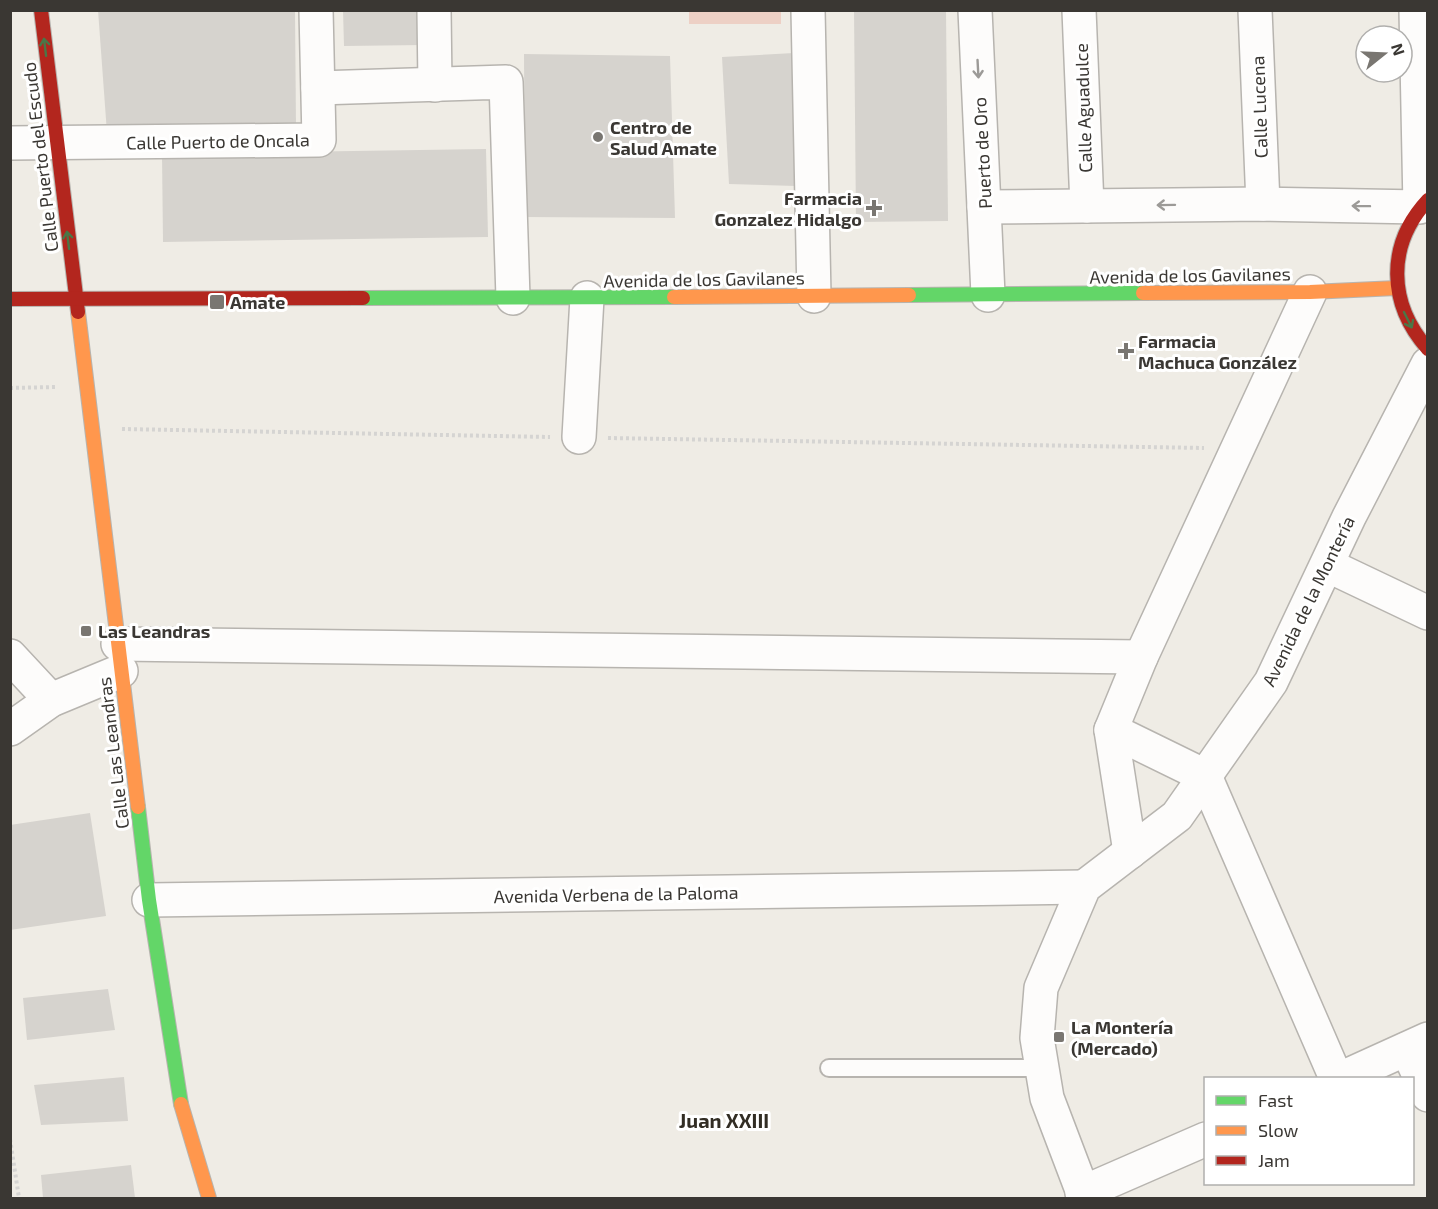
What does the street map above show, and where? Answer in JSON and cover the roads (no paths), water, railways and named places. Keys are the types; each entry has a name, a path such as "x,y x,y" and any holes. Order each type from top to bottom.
{"street":[{"name":"Calle Puerto del Escudo","path":"41,10 75,298"},
{"path":"316,10 318,88 506,82 513,298"},
{"path":"434,10 435,85"},
{"path":"808,10 814,296"},
{"name":"Puerto de Oro","path":"975,10 988,295"},
{"name":"Calle Aguadulce","path":"1079,10 1087,206"},
{"name":"Calle Lucena","path":"1255,10 1263,204"},
{"path":"1416,10 1424,203 1405,232 1398,259 1397,288 1404,312 1416,335 1428,349"},
{"name":"Calle Puerto de Oncala","path":"57,143 319,140 318,88"},
{"path":"10,143 57,143"},
{"path":"984,207 1424,203"},
{"name":"Avenida de los Gavilanes","path":"10,299 988,295 1310,292 1397,288"},
{"path":"1130,852 1111,730 1141,657 1310,292"},
{"name":"Calle Las Leandras","path":"75,298 149,900 182,1108 209,1198"},
{"path":"579,437 587,298"},
{"name":"Avenida de la Montería","path":"1084,1196 1047,1098 1037,1038 1041,988 1084,887 1178,816 1271,682 1428,364"},
{"path":"1327,565 1428,613"},
{"path":"10,656 51,700"},
{"path":"10,729 119,657 1141,657"},
{"path":"1111,730 1205,776 1336,1077"},
{"name":"Avenida Verbena de la Paloma","path":"149,900 1084,887"},
{"path":"1344,1077 1417,1044 1428,1095"},
{"path":"1084,1196 1204,1140"}],"lane":[{"path":"829,1068 1042,1068"}],"place":[{"name":"Centro de Salud Amate","path":"598,137"},
{"name":"Farmacia Gonzalez Hidalgo","path":"874,208"},
{"name":"Amate","path":"217,302"},
{"name":"Farmacia Machuca González","path":"1126,351"},
{"name":"Las Leandras","path":"86,631"},
{"name":"La Montería (Mercado)","path":"1059,1037"}],"district":[{"name":"Juan XXIII","path":"724,1120"}]}
